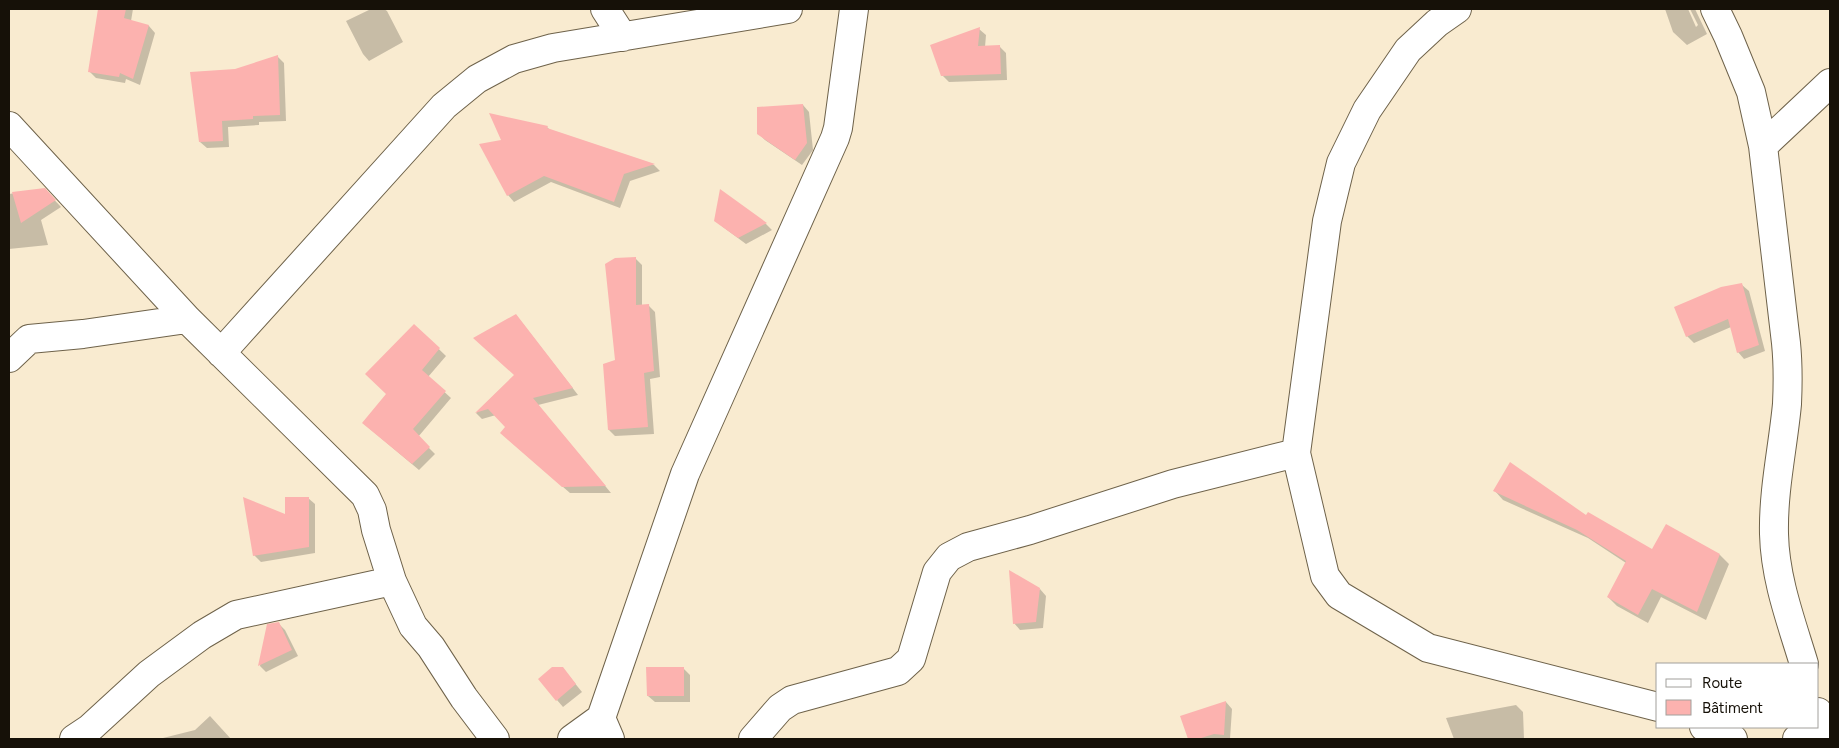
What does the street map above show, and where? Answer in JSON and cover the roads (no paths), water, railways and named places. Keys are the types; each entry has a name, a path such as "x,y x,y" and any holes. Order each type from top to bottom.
{"street":[{"path":"605,9 623,37"},
{"path":"221,353 444,106 477,79 514,58 553,48 788,9"},
{"path":"572,739 605,728 685,474 835,138 838,128 854,9"},
{"path":"1457,9 1437,23 1408,50 1367,110 1341,163 1327,221 1296,454 1325,576 1339,595 1428,648 1656,706"},
{"path":"1715,9 1751,92 1763,146 1788,375 1776,489 1774,534 1778,577 1804,663"},
{"path":"1763,146 1830,83"},
{"path":"9,126 188,320 365,495 372,510 376,530 392,581 413,626 431,647 464,698 495,739"},
{"path":"9,358 29,339 188,320"},
{"path":"753,739 780,708 792,700 898,671 911,659 937,572 949,557 968,547 1030,530 1174,484 1296,454"},
{"path":"74,739 89,729 148,674 202,635 236,615 392,581"},
{"path":"1706,728 1733,739"},
{"path":"1797,739 1812,728"}]}
